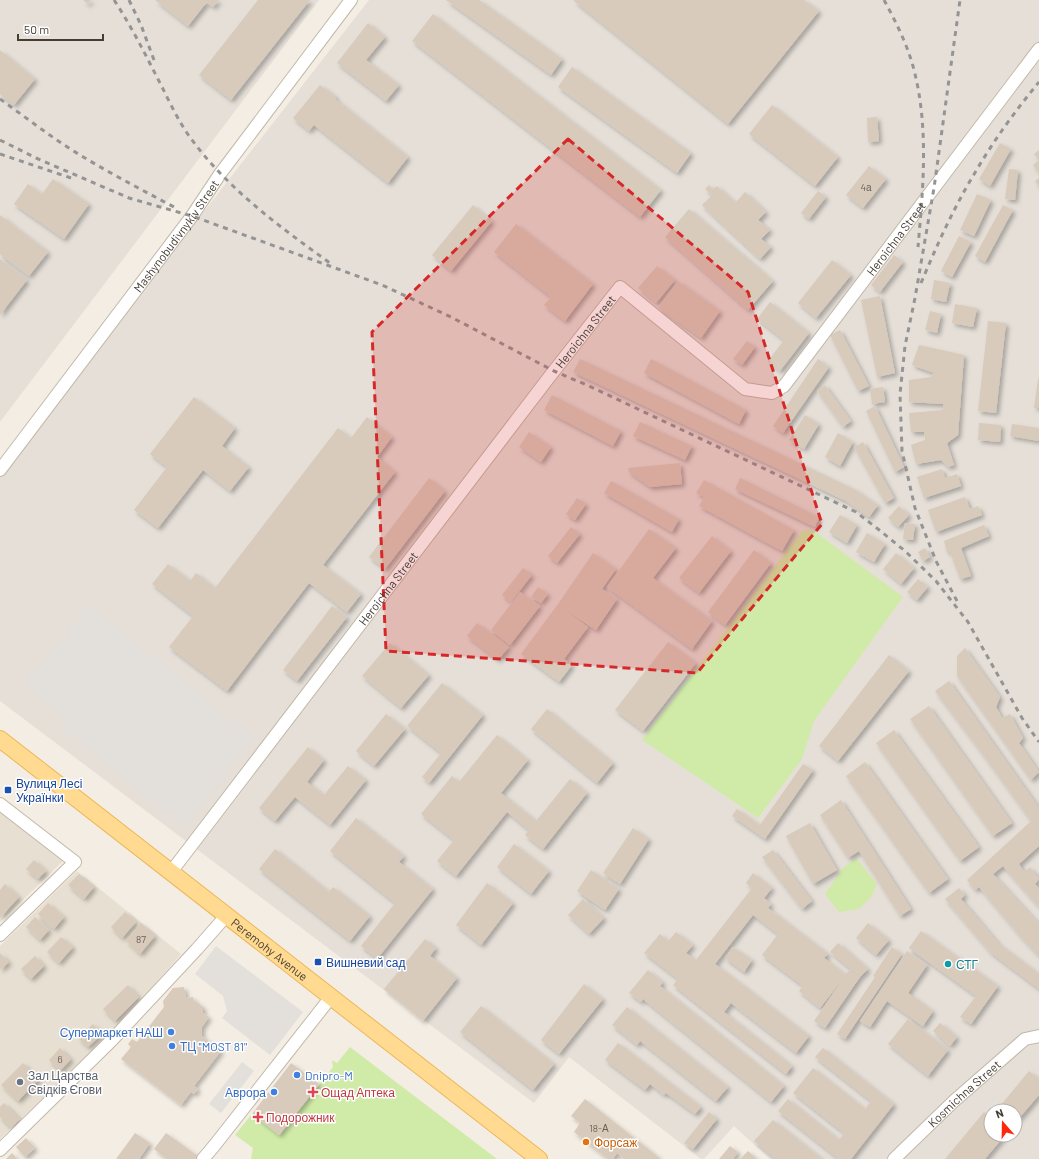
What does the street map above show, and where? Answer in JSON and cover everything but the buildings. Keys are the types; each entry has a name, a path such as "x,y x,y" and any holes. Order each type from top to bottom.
{"main road":[{"name":"Peremohy Avenue","path":"0,739 539,1159"}],"street":[{"name":"Mashynobudivnykiv Street","path":"0,470 192,216 220,174 351,0"},
{"name":"Heroichna Street","path":"171,872 550,376 620,287 745,389 772,393 784,386 1039,50"},
{"path":"0,804 75,862 0,935"},
{"path":"0,1150 112,1040 226,916"},
{"path":"203,1159 331,997"},
{"name":"Kosmichna Street","path":"894,1159 954,1101 1025,1039 1039,1036"}],"highlighted area":[{"path":"568,139 748,292 822,524 697,673 386,651 372,332"}],"shaded area":[{"path":"0,0 319,0 0,422"},
{"path":"369,0 1039,0 1039,1159 770,1159 734,1126 704,1159 701,1159 569,1057 534,1103 0,701 0,473"},
{"path":"88,604 254,738 183,826 59,726 65,717 25,686"},
{"path":"0,808 65,859 0,922"},
{"path":"77,871 181,954 115,1029 0,1139 0,946"},
{"path":"216,946 303,1012 270,1055 222,1018 227,1011 223,996 195,974"},
{"path":"242,1062 254,1071 221,1113 209,1104"}],"green space":[{"path":"803,530 814,531 903,597 814,721 802,759 758,818 642,740"},
{"path":"856,858 877,884 872,896 859,909 839,912 825,894 843,868"},
{"path":"350,1047 497,1159 251,1159 253,1148 235,1135 252,1114 280,1135 333,1067 332,1060 337,1063"}],"railway":[{"path":"114,0 139,42 173,109 187,133 202,152 252,204 330,263"},
{"path":"129,0 141,25 154,60"},
{"path":"884,0 905,43 914,70 919,92 922,114 924,158 918,247"},
{"path":"957,601 936,561 915,508 902,451 900,394 905,346 934,188 960,0"},
{"path":"921,283 960,198 983,159 1014,114 1039,82"},
{"path":"0,99 53,137 96,165 174,207"},
{"path":"0,140 36,158 129,198 192,216 382,285 451,317 554,371 589,386 856,512 905,551 936,581 968,622 1022,718 1039,742"},
{"path":"0,154 74,179"}],"place":[{"name":"Вулиця Лесі Українки","path":"8,790"},
{"name":"Вишневий сад","path":"318,962"},
{"name":"СТГ","path":"948,964"},
{"name":"Супермаркет НАШ","path":"171,1032"},
{"name":"ТЦ \"MOST 81\"","path":"172,1046"},
{"name":"Dnipro-M","path":"297,1075"},
{"name":"Зал Царства Свідків Єгови","path":"20,1082"},
{"name":"Аврора","path":"274,1092"},
{"name":"Ощад Аптека","path":"313,1092"},
{"name":"Подорожник","path":"258,1117"},
{"name":"Форсаж","path":"586,1142"}]}
